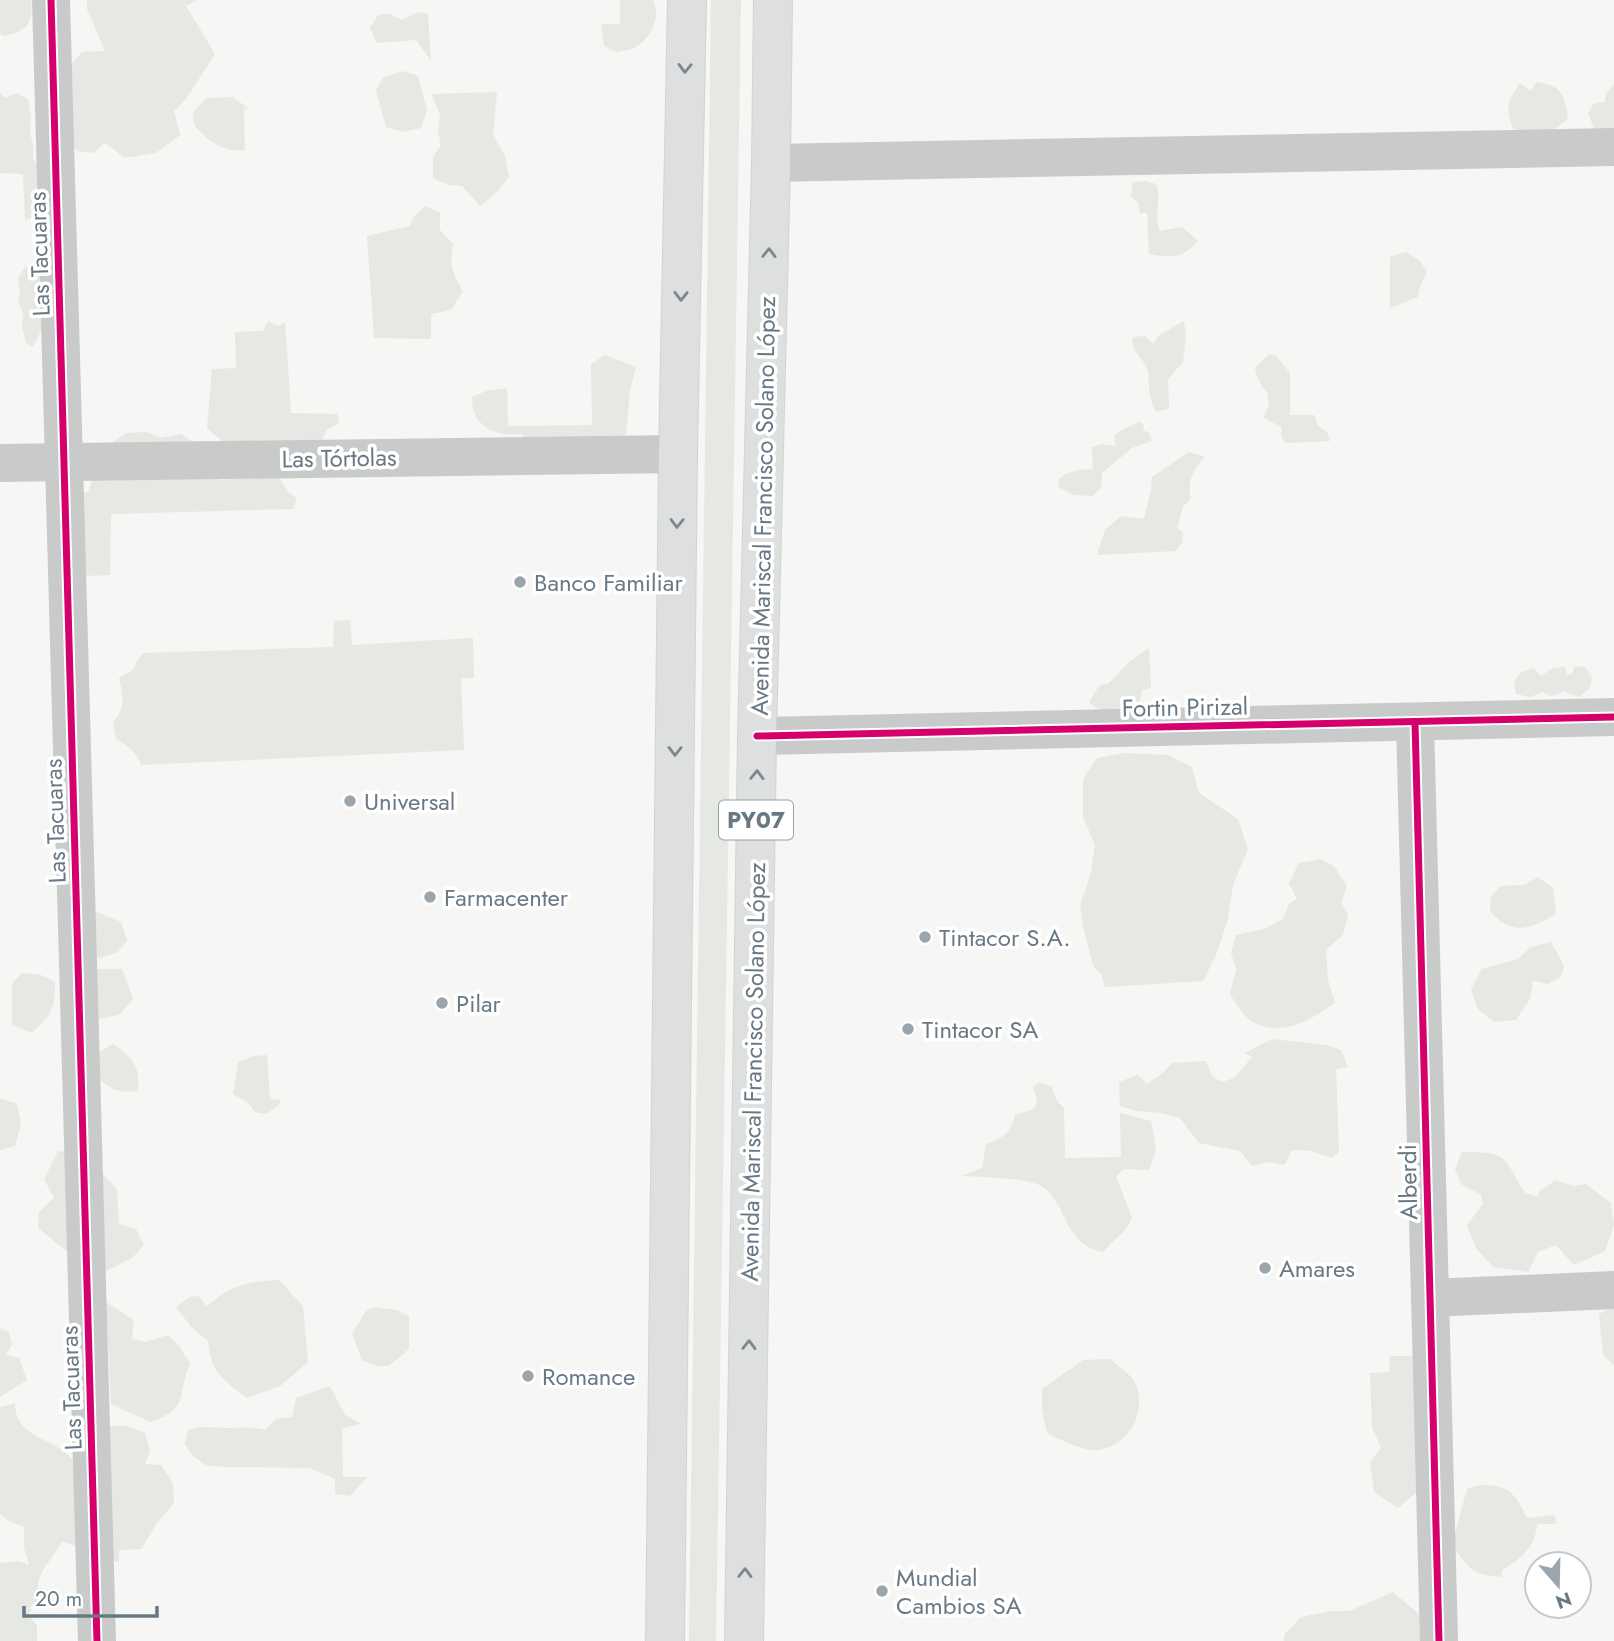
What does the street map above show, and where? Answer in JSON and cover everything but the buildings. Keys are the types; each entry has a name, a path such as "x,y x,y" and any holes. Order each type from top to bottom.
{"highway":[{"path":"665,1641 678,454 687,0"},
{"name":"Avenida Mariscal Francisco Solano López","path":"744,1641 757,736 773,0"}],"street":[{"name":"Las Tacuaras","path":"51,0 97,1641"},
{"path":"771,163 1614,147"},
{"name":"Las Tórtolas","path":"0,463 678,454"},
{"name":"Fortin Pirizal","path":"757,736 1614,717"},
{"name":"Alberdi","path":"1415,722 1439,1641"},
{"path":"1430,1298 1614,1290"}],"shaded area":[{"path":"0,0 31,0 30,21 24,28 5,36 0,34"},
{"path":"87,0 197,0 186,6 215,54 186,99 174,111 180,135 156,153 125,158 105,143 93,153 77,151 55,129 70,66 82,52 105,51 87,9"},
{"path":"620,0 653,0 656,19 644,41 634,48 617,52 604,46 601,24 620,24"},
{"path":"711,0 741,0 716,1641 689,1641"},
{"path":"418,12 428,14 431,61 416,40 377,43 370,28 378,15 389,14 402,20"},
{"path":"403,71 418,76 427,110 421,128 403,132 386,127 376,90 383,78"},
{"path":"1536,82 1552,86 1561,93 1568,119 1550,132 1531,137 1513,128 1509,105 1520,83 1531,91"},
{"path":"1614,84 1614,132 1595,130 1588,114 1593,104 1605,102 1606,93"},
{"path":"0,92 5,98 17,93 28,99 33,159 37,164 39,205 34,216 25,221 23,174 0,173"},
{"path":"497,92 493,135 505,156 509,177 494,195 480,206 462,186 449,185 433,178 433,157 441,145 438,131 440,114 431,94"},
{"path":"233,97 249,109 244,109 245,150 216,144 194,125 193,113 206,98"},
{"path":"1146,181 1156,184 1160,231 1182,227 1198,241 1187,251 1176,256 1149,254 1147,213 1140,213 1138,203 1131,196 1133,182"},
{"path":"425,206 440,213 440,230 453,244 453,269 463,291 451,310 431,314 431,339 374,338 367,236 410,226 413,218"},
{"path":"1406,252 1420,261 1427,272 1418,297 1390,308 1390,257"},
{"path":"26,266 40,266 43,298 41,329 32,347 26,343 22,327 23,314 18,300 18,278"},
{"path":"268,321 278,326 285,322 291,413 337,414 339,423 327,430 318,448 237,450 207,428 212,369 236,368 235,332 263,331"},
{"path":"1184,321 1186,336 1183,362 1168,379 1169,408 1157,412 1151,399 1147,369 1135,350 1132,339 1138,336 1146,337 1153,344 1158,336"},
{"path":"1270,354 1277,357 1290,373 1290,415 1314,415 1318,426 1327,432 1330,441 1285,443 1281,435 1282,428 1263,417 1269,405 1267,392 1255,371 1256,366"},
{"path":"605,355 636,367 630,391 626,434 613,444 529,440 521,434 502,434 486,428 476,415 472,397 486,391 507,388 508,426 592,425 591,364"},
{"path":"1140,421 1152,441 1132,448 1102,473 1101,488 1092,496 1074,495 1058,487 1059,479 1067,474 1093,469 1092,447 1101,444 1115,446 1115,434"},
{"path":"147,432 160,438 181,434 206,454 223,481 240,470 278,475 288,492 297,498 293,509 111,514 110,575 83,576 83,493 89,491 99,451 127,433"},
{"path":"1189,452 1204,457 1190,481 1191,498 1183,507 1177,528 1183,533 1182,543 1176,551 1097,555 1105,530 1121,516 1144,519 1152,477"},
{"path":"350,620 352,645 473,638 474,678 461,678 464,750 141,765 131,749 116,739 113,722 120,712 122,702 119,678 133,670 144,653 333,647 334,621"},
{"path":"1149,648 1151,688 1142,690 1139,705 1108,712 1089,702 1099,686 1109,683 1130,661"},
{"path":"1584,666 1592,677 1590,688 1579,697 1563,691 1550,696 1543,692 1530,697 1516,694 1514,683 1520,673 1534,668 1541,676 1553,668 1565,667 1567,676 1573,672 1574,667"},
{"path":"1123,753 1168,755 1192,767 1199,793 1238,819 1248,849 1233,885 1228,919 1216,955 1203,981 1105,987 1101,973 1094,968 1080,905 1090,877 1095,845 1083,817 1083,779 1097,758"},
{"path":"1321,859 1334,866 1347,886 1341,902 1348,915 1343,935 1326,950 1328,980 1335,1003 1309,1019 1290,1026 1270,1028 1259,1025 1246,1016 1230,994 1236,969 1231,953 1236,935 1264,929 1283,919 1289,904 1297,899 1289,883 1299,863"},
{"path":"1538,877 1553,888 1556,914 1537,924 1521,928 1506,924 1490,911 1491,897 1500,886 1524,885"},
{"path":"97,912 121,922 127,940 118,952 101,958 78,950 88,916"},
{"path":"1551,942 1564,966 1561,977 1548,984 1533,981 1530,999 1516,1020 1494,1022 1478,1009 1471,990 1482,969 1518,959 1531,947"},
{"path":"98,969 122,969 133,999 119,1015 94,1020 78,973"},
{"path":"22,973 41,975 55,982 50,1011 31,1033 12,1025 12,984"},
{"path":"1272,1039 1327,1045 1341,1050 1348,1067 1336,1069 1339,1152 1331,1158 1312,1151 1292,1150 1285,1165 1268,1162 1252,1166 1240,1151 1199,1143 1180,1118 1120,1106 1119,1082 1138,1075 1147,1084 1172,1063 1206,1061 1212,1076 1222,1082 1234,1078 1252,1057 1245,1053"},
{"path":"113,1044 134,1063 138,1075 138,1091 124,1092 113,1089 94,1073 95,1055"},
{"path":"267,1055 270,1099 281,1100 279,1105 266,1114 255,1112 248,1103 233,1094 238,1062"},
{"path":"1040,1082 1052,1087 1057,1101 1064,1108 1065,1158 1121,1157 1120,1113 1151,1121 1156,1150 1149,1170 1124,1169 1116,1176 1132,1218 1122,1233 1103,1252 1080,1241 1043,1187 1016,1180 962,1176 982,1168 986,1144 1005,1134 1015,1115 1034,1109 1037,1100 1033,1086"},
{"path":"0,1098 17,1104 21,1125 15,1146 0,1150"},
{"path":"58,1151 84,1154 117,1189 119,1224 136,1229 144,1245 132,1258 102,1273 86,1267 38,1228 39,1212 54,1198 44,1179"},
{"path":"1462,1152 1497,1155 1508,1164 1525,1193 1539,1197 1538,1192 1556,1180 1573,1186 1586,1184 1611,1203 1614,1225 1605,1251 1574,1265 1556,1245 1538,1252 1528,1272 1493,1267 1476,1248 1467,1225 1483,1204 1481,1195 1461,1184 1455,1169"},
{"path":"279,1280 303,1306 308,1362 280,1386 247,1398 219,1374 212,1361 208,1341 192,1328 176,1307 189,1297 199,1296 206,1307 240,1286"},
{"path":"106,1302 134,1320 132,1339 146,1342 168,1335 180,1347 190,1364 177,1406 163,1417 150,1422 111,1404"},
{"path":"1614,1306 1614,1365 1603,1355 1599,1314"},
{"path":"375,1307 396,1310 409,1316 409,1349 389,1366 376,1366 362,1360 352,1334 366,1311"},
{"path":"0,1328 9,1332 12,1344 6,1355 19,1358 27,1380 0,1397"},
{"path":"1390,1356 1421,1356 1418,1491 1398,1508 1374,1492 1370,1462 1381,1448 1372,1427 1370,1373 1389,1372"},
{"path":"1110,1359 1132,1378 1138,1392 1138,1414 1127,1434 1109,1447 1093,1450 1047,1433 1042,1410 1042,1389 1083,1360"},
{"path":"330,1386 345,1415 361,1424 342,1428 343,1477 367,1477 350,1496 335,1494 335,1479 309,1468 206,1465 193,1456 185,1444 188,1430 199,1428 265,1430 276,1419 292,1417 296,1398"},
{"path":"15,1403 17,1416 23,1426 63,1451 72,1459 79,1475 77,1547 62,1541 41,1574 37,1600 27,1615 37,1625 37,1641 0,1641 0,1563 19,1561 29,1565 24,1548 24,1527 0,1514 0,1407"},
{"path":"104,1426 126,1426 145,1433 150,1451 145,1464 161,1465 173,1483 174,1503 157,1523 141,1549 119,1550 119,1562 108,1560"},
{"path":"1480,1485 1504,1489 1519,1502 1527,1518 1554,1515 1557,1524 1537,1524 1530,1546 1523,1550 1521,1557 1502,1570 1502,1577 1477,1572 1462,1559 1452,1544 1467,1489"},
{"path":"1393,1592 1421,1616 1425,1641 1284,1641 1284,1635 1301,1617 1331,1611 1349,1611"}],"cycle path":[{"path":"51,0 97,1641"},
{"path":"757,736 1614,717"},
{"path":"1415,722 1439,1641"}],"place":[{"name":"Banco Familiar","path":"520,582"},
{"name":"Universal","path":"350,801"},
{"name":"Farmacenter","path":"430,897"},
{"name":"Tintacor S.A.","path":"925,937"},
{"name":"Pilar","path":"442,1003"},
{"name":"Tintacor SA","path":"908,1029"},
{"name":"Amares","path":"1265,1268"},
{"name":"Romance","path":"528,1376"},
{"name":"Mundial Cambios SA","path":"882,1591"}]}
